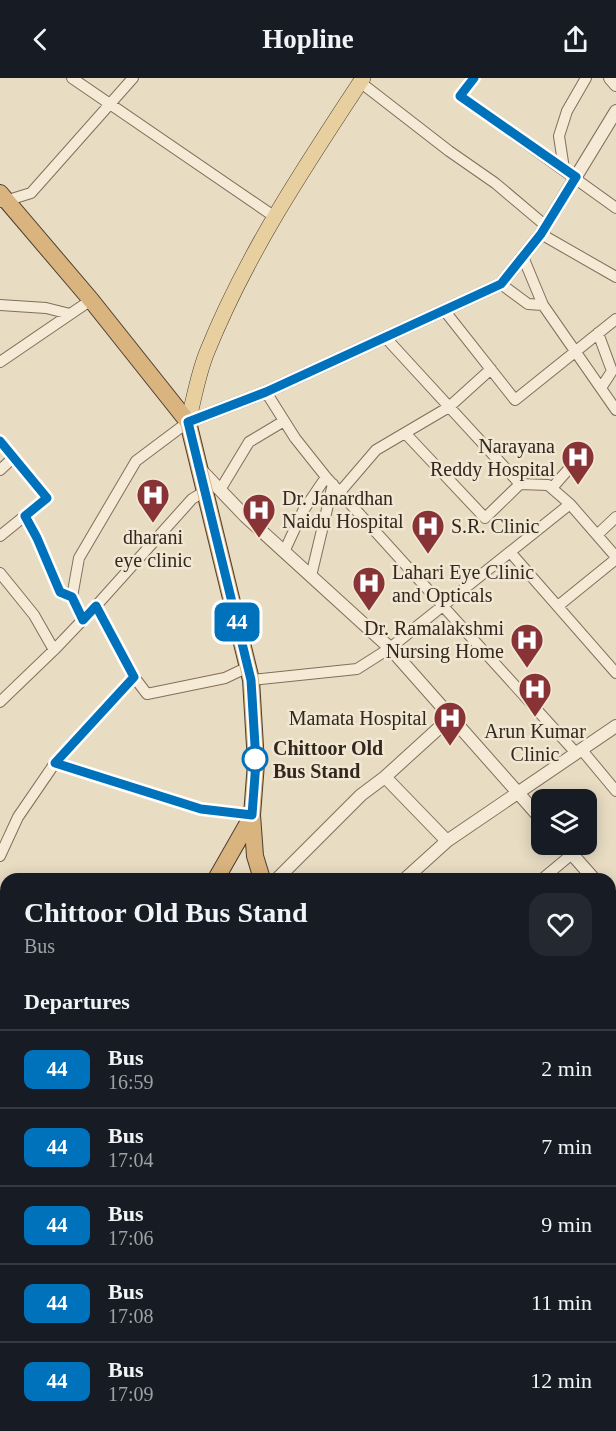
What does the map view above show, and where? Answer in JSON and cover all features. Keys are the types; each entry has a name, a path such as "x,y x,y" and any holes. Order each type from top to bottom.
{"highway":[{"path":"2,198 91,300 188,422 200,469 213,491 250,673 256,762 252,815 255,856 260,873"},
{"path":"219,873 252,815"}],"main road":[{"path":"188,422 206,354 241,276 312,152 361,80"}],"street":[{"path":"72,78 108,105 275,217"},
{"path":"2,198 31,193 133,78"},
{"path":"474,78 460,96 576,177 616,208"},
{"path":"564,169 559,136 567,111 586,78"},
{"path":"610,78 616,85"},
{"path":"361,80 448,151 495,183 543,230 616,277"},
{"path":"83,620 72,597 79,558 135,461 188,422 266,392 501,284 543,230 616,111"},
{"path":"523,257 543,305 616,410"},
{"path":"501,284 528,304 543,305"},
{"path":"0,362 91,300"},
{"path":"0,305 46,308 70,314"},
{"path":"444,310 514,400 616,319"},
{"path":"598,333 612,371 601,388"},
{"path":"385,337 520,483 548,485 552,488 570,504 616,558 558,606"},
{"path":"284,552 303,511 333,484 376,450 449,407 491,369"},
{"path":"266,392 284,421 333,484 616,791"},
{"path":"0,702 83,620 192,499 213,491 249,441 284,421"},
{"path":"405,433 485,518 520,483"},
{"path":"0,441 47,498 0,536"},
{"path":"552,488 580,456"},
{"path":"0,470 14,457"},
{"path":"311,576 333,484"},
{"path":"213,491 390,648 531,808"},
{"path":"96,606 134,677 147,694 250,673 357,669 390,648 570,504"},
{"path":"25,516 60,592 72,597"},
{"path":"597,535 616,518"},
{"path":"510,552 616,673"},
{"path":"0,573 34,615 54,650"},
{"path":"0,855 18,817 55,763 134,677"},
{"path":"283,873 361,795 385,777 451,717"},
{"path":"412,873 447,841 616,726"},
{"path":"55,763 201,809 252,815"},
{"path":"385,777 447,841"},
{"path":"549,873 571,855"},
{"path":"573,855 589,873"},
{"path":"616,1393 616,1399"}],"bus line":[{"name":"44","path":"0,441 47,498 25,516 60,592 72,597 83,620 96,606 134,677 55,763 134,790 201,809 252,815 256,762 251,680 188,422 266,392 501,284 541,234 576,177 460,96 474,78"}],"place":[{"name":"Narayana Reddy Hospital","path":"578,486"},
{"name":"dharani eye clinic","path":"153,524"},
{"name":"Dr. Janardhan Naidu Hospital","path":"259,539"},
{"name":"S.R. Clinic","path":"428,555"},
{"name":"Lahari Eye Clinic and Opticals","path":"369,612"},
{"name":"Dr. Ramalakshmi Nursing Home","path":"527,669"},
{"name":"Arun Kumar Clinic","path":"535,718"},
{"name":"Mamata Hospital","path":"450,747"},
{"name":"Chittoor Old Bus Stand","path":"255,759"}]}
